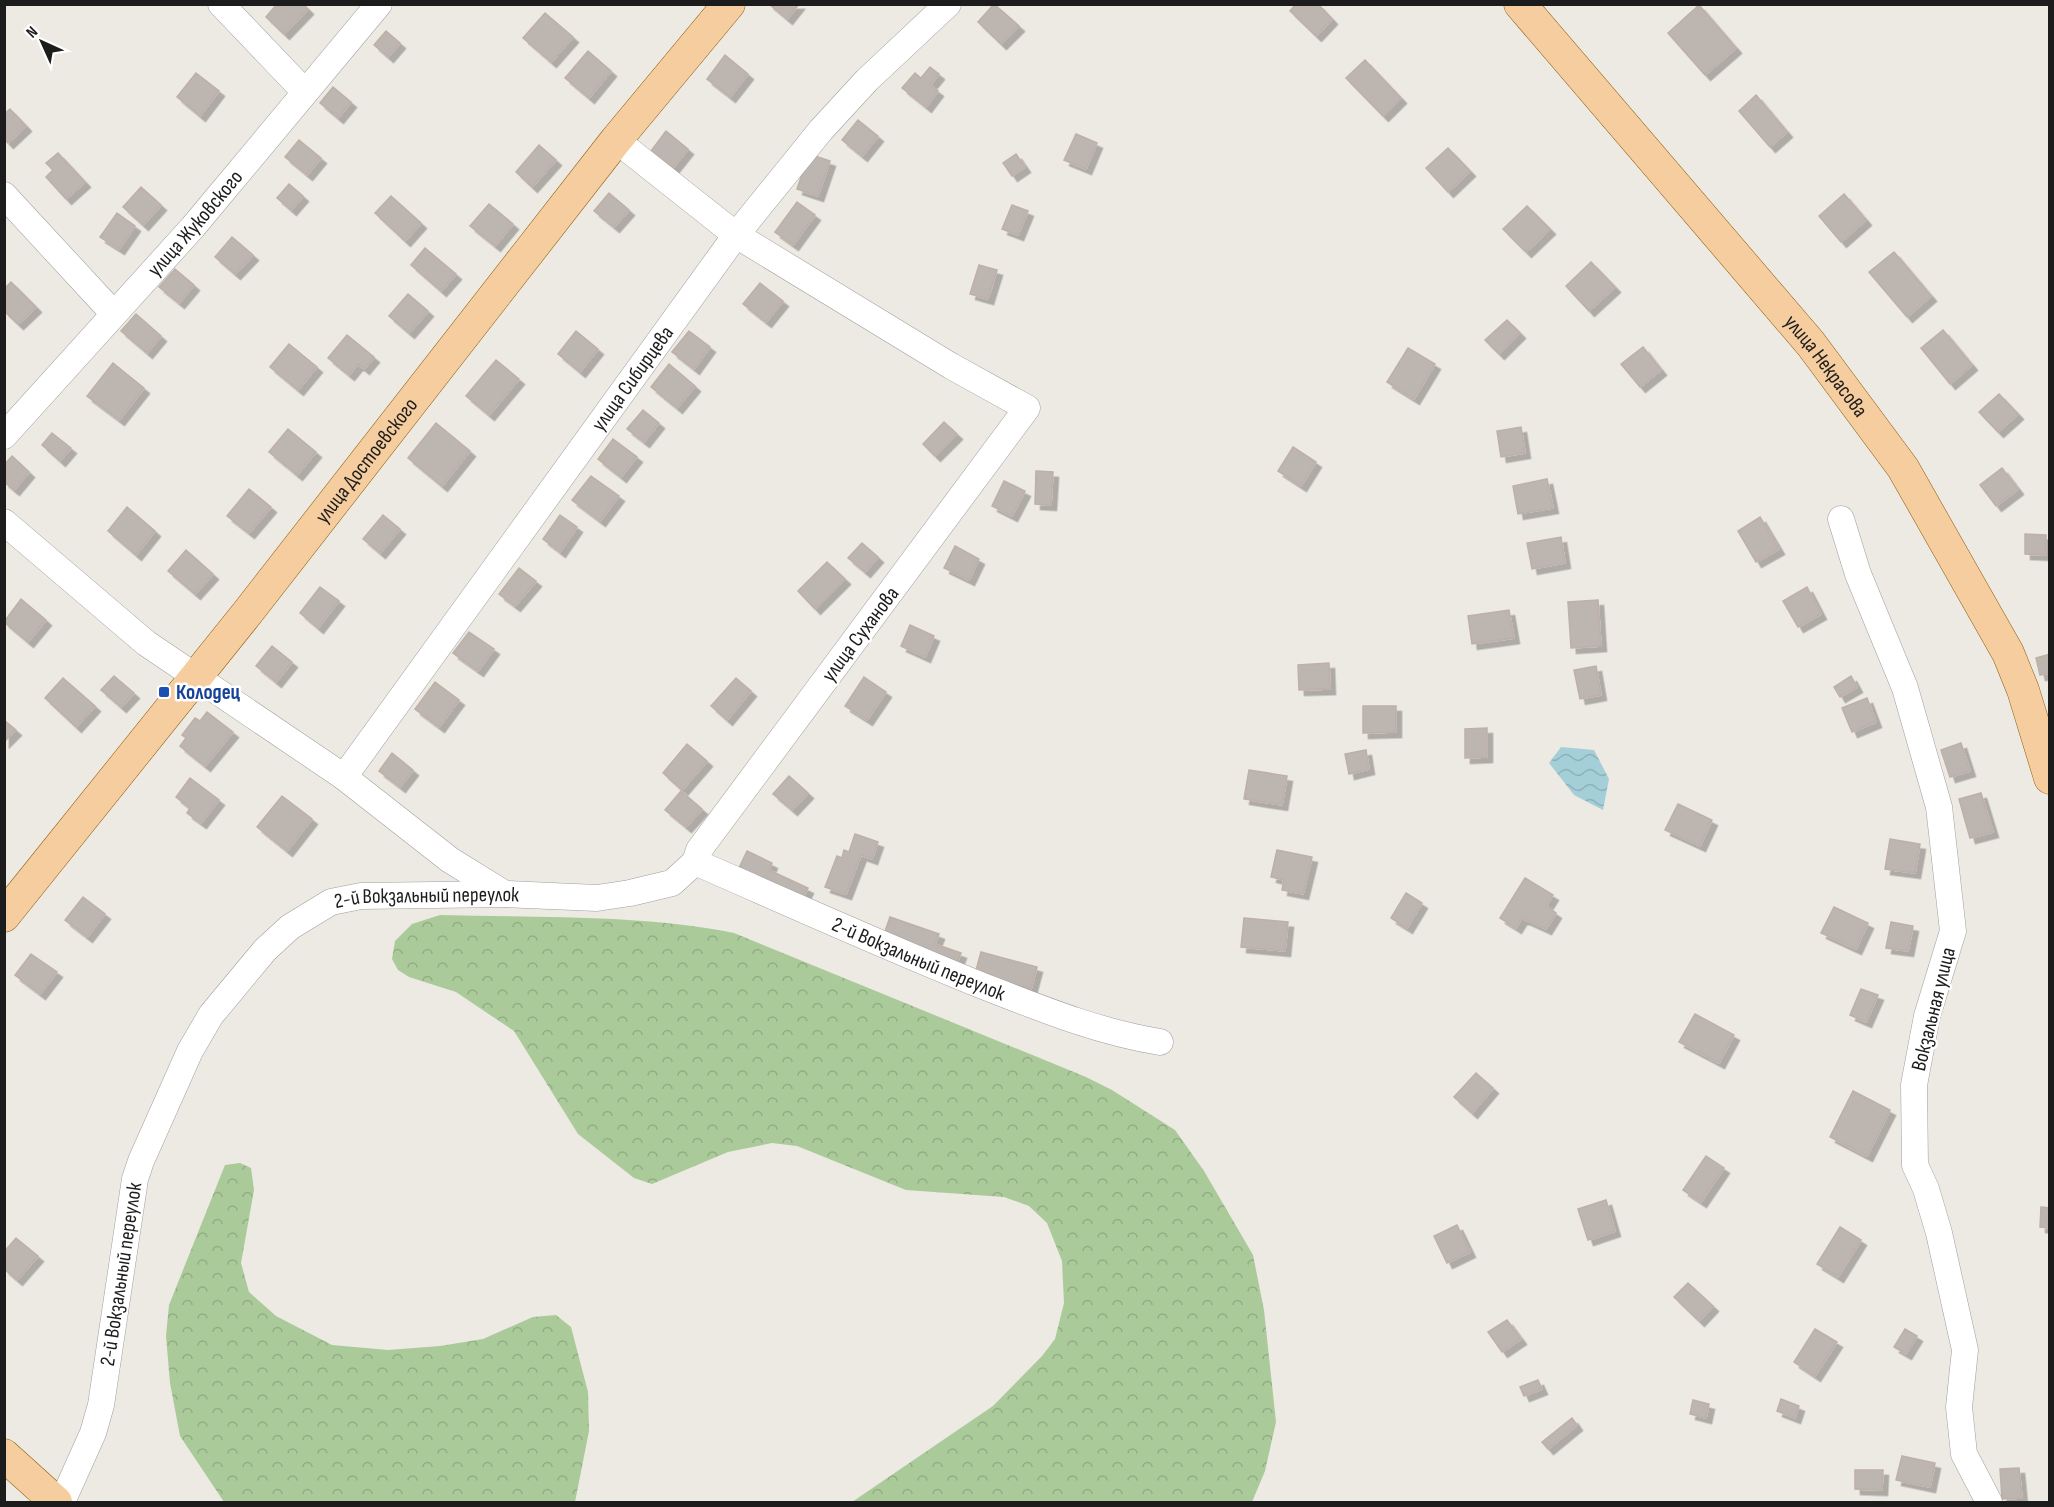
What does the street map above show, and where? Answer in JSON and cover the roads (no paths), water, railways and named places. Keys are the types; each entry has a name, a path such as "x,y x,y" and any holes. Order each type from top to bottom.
{"main road":[{"name":"улица Достоевского","path":"4,916 195,677 616,140 729,4"},
{"name":"улица Некрасова","path":"1520,4 1810,344 1903,468 2008,653 2023,690 2049,778"},
{"path":"4,1455 56,1503"}],"street":[{"path":"221,4 305,92"},
{"name":"улица Жуковского","path":"4,436 193,227 379,4"},
{"name":"улица Сибирцева","path":"344,777 736,235 821,129 867,80 948,4"},
{"path":"616,140 736,235"},
{"path":"4,195 114,314"},
{"name":"улица Суханова","path":"695,862 699,850 1027,408 951,366 736,235"},
{"name":"Вокзальная улица","path":"1840,519 1858,574 1905,688 1939,807 1953,930 1927,1016 1914,1084 1915,1165 1926,1188 1939,1233 1965,1350 1959,1407 1964,1454 1989,1503"},
{"path":"4,522 146,643 344,777 450,860 505,894"},
{"name":"2-й Вокзальный переулок","path":"62,1503 93,1433 101,1405 135,1179 189,1051 211,1015 273,942 299,920 331,902 361,896 505,894 597,898 672,883 695,862 925,963 1084,1025 1121,1036 1160,1042"}],"water":[{"path":"1561,747 1594,750 1609,779 1603,810 1574,795 1549,763"}],"place":[{"name":"Колодец","path":"164,692"}]}
